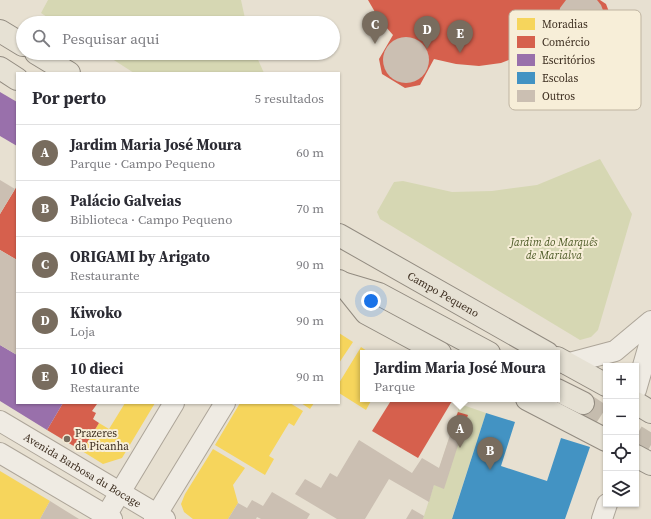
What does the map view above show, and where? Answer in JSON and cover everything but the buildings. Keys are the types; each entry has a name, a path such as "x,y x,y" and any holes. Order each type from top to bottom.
{"main road":[{"path":"0,31 16,41"},
{"path":"48,60 67,72"},
{"path":"0,68 16,78"},
{"name":"Campo Pequeno","path":"340,236 542,350"},
{"path":"341,282 366,313 434,350"},
{"path":"341,282 379,294 483,350"},
{"path":"562,361 603,383"},
{"path":"560,392 583,404"},
{"path":"534,402 603,438"},
{"path":"639,458 651,464"}],"street":[{"path":"562,361 615,350 651,321"},
{"path":"639,380 651,338"},
{"path":"0,453 107,518 120,493 173,404"},
{"path":"159,518 224,404"},
{"name":"Avenida Barbosa du Bocage","path":"0,421 159,518"},
{"path":"602,519 606,507"}],"green space":[{"path":"48,0 241,0 244,16 46,16 41,13"},
{"path":"114,60 258,60 264,72 132,72"},
{"name":"Jardim do Marquês de Marialva","path":"600,159 632,214 598,330 591,337 580,340 380,219 377,212 394,182 403,181 452,192 492,191 537,185"},
{"path":"460,404 486,413 452,518 453,519 423,519"}],"tunnel":[{"path":"583,403 603,416"},
{"path":"639,438 651,445"}],"place":[{"name":"ORIGAMI by Arigato","path":"375,44"},
{"name":"Kiwoko","path":"427,49"},
{"name":"10 dieci","path":"460,53"},
{"name":"Prazeres da Picanha","path":"67,439"},
{"name":"Jardim Maria José Moura","path":"460,448"},
{"name":"Palácio Galveias","path":"490,470"}]}
